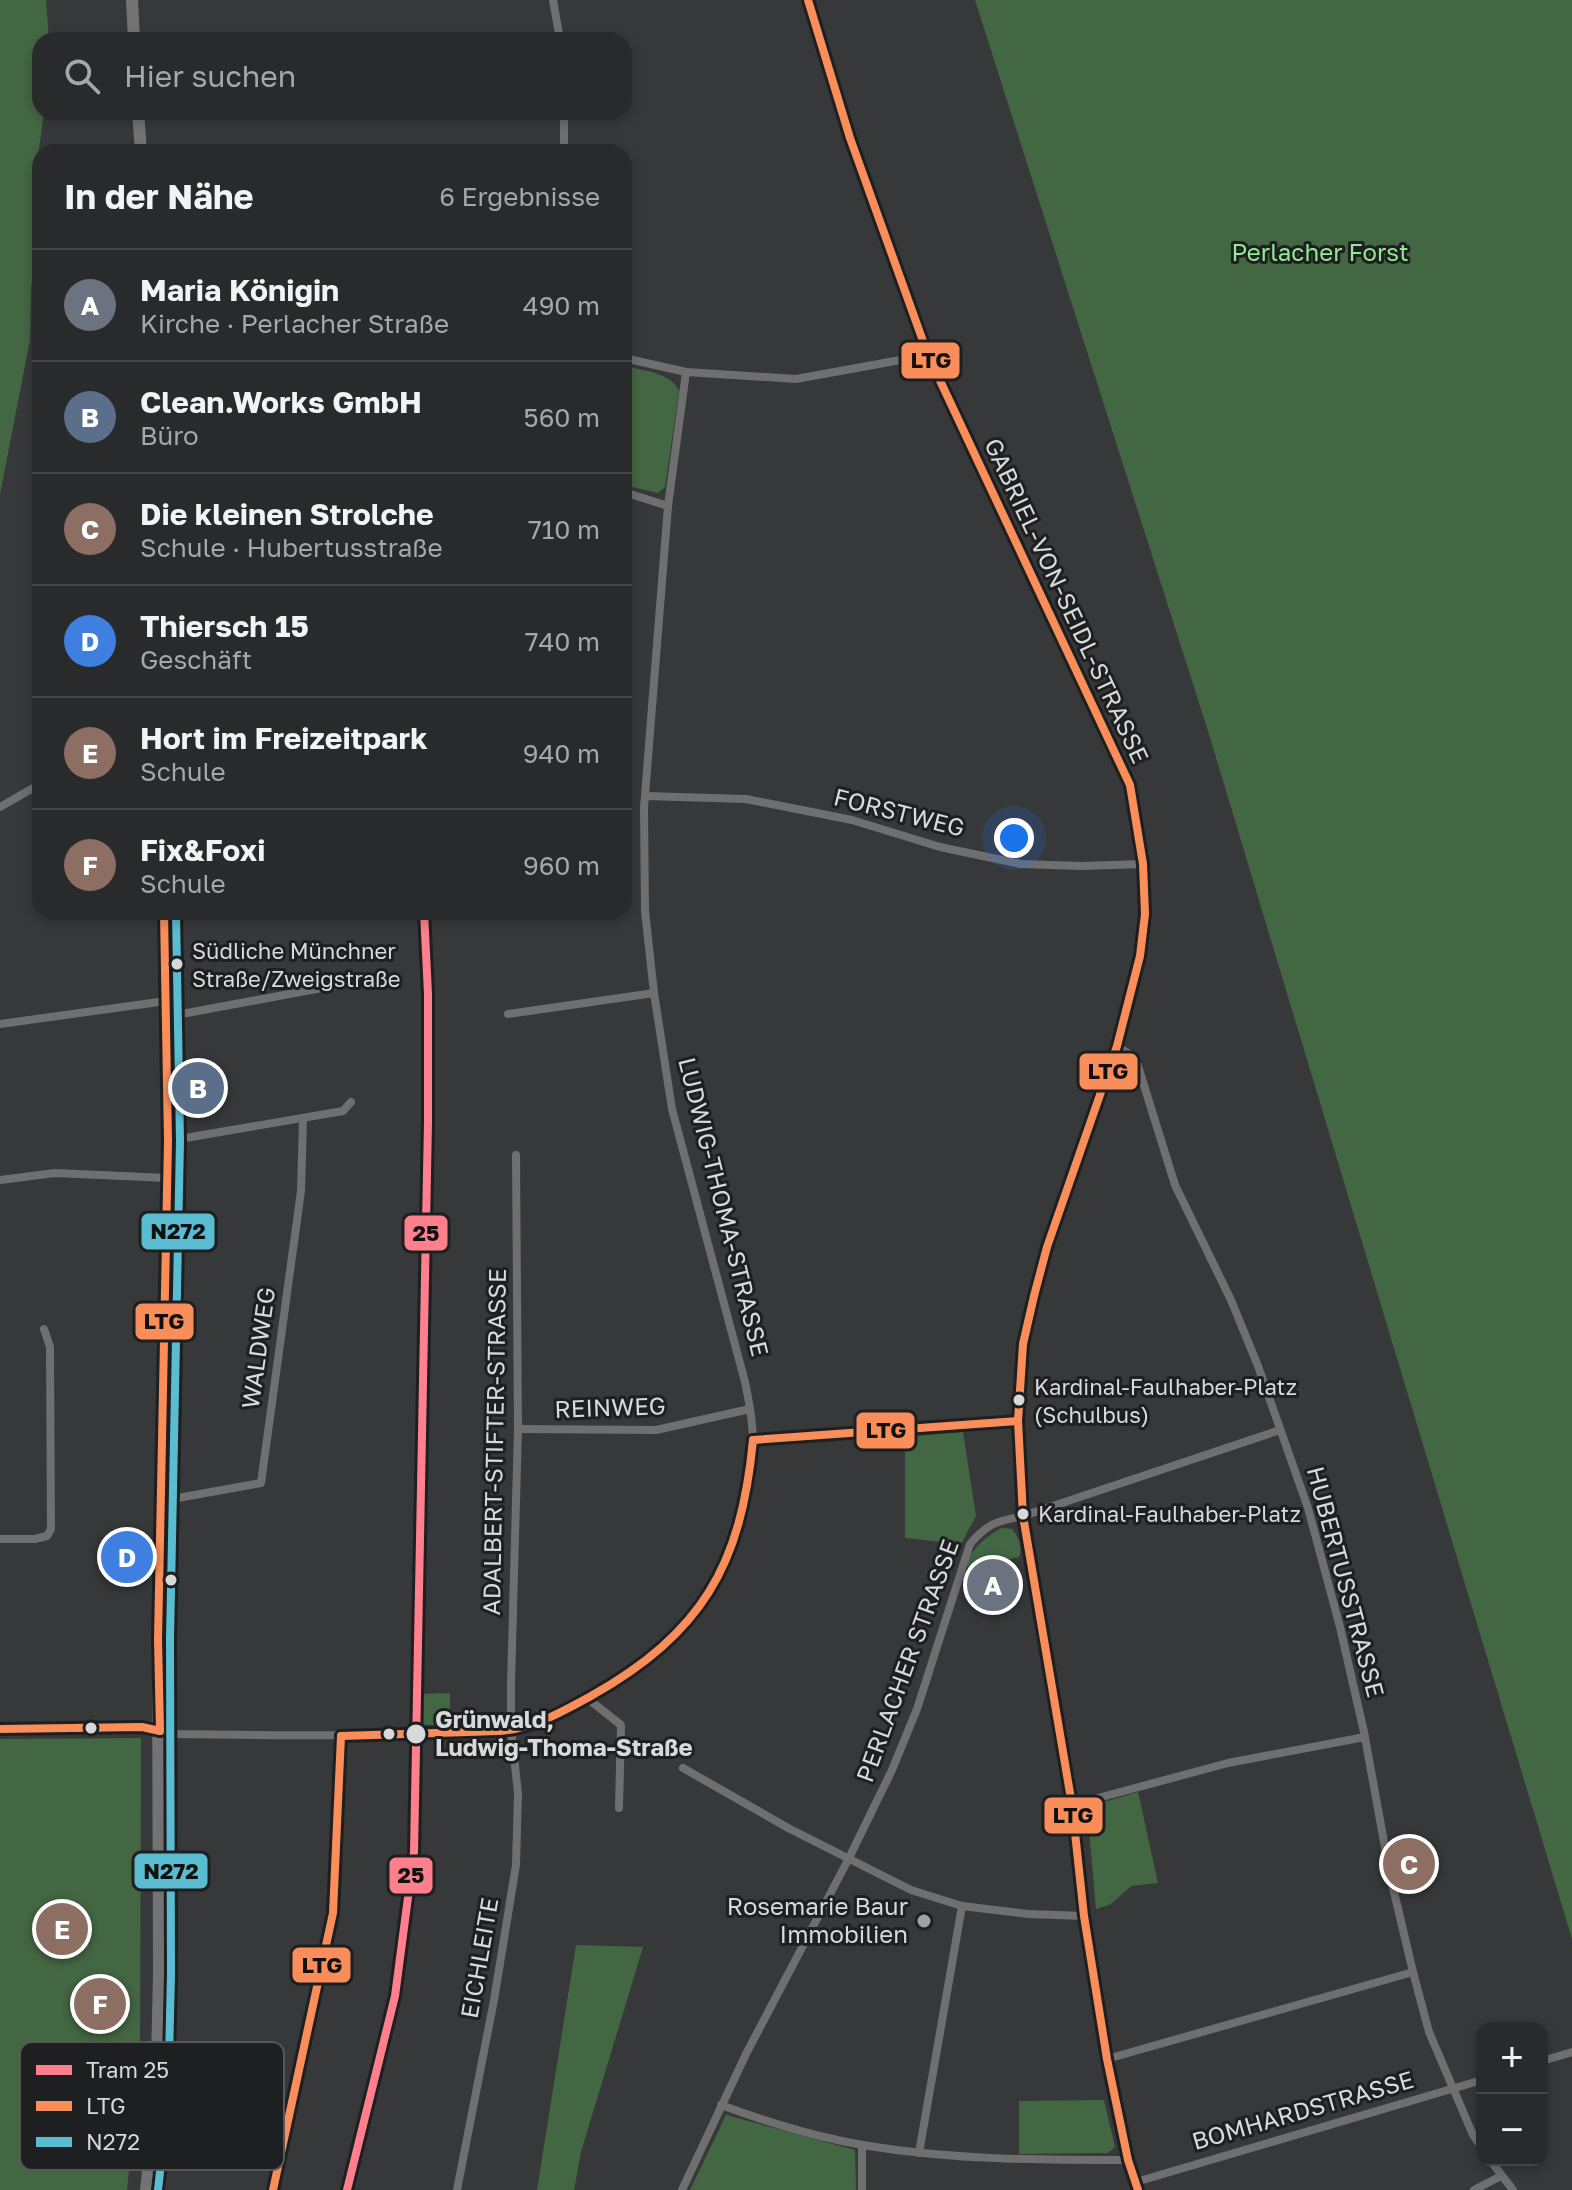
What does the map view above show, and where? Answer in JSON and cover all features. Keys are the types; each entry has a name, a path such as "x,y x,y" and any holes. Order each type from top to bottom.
{"main road":[{"path":"132,0 134,32"},
{"path":"139,120 140,144"},
{"path":"157,2042 158,1639 168,1141 164,920"},
{"path":"146,2190 149,2170"}],"street":[{"path":"553,0 559,32"},
{"name":"GABRIEL-VON-SEIDL-STRASSE","path":"808,0 850,138 928,355 1130,785 1143,864 1145,914 1140,956 1117,1046 1079,1151 1037,1284 1023,1344 1018,1421 1023,1516 1072,1805 1084,1916 1107,2059 1128,2160 1137,2186"},
{"path":"564,120 564,144"},
{"path":"632,360 686,372 796,379 928,355"},
{"name":"LUDWIG-THOMA-STRASSE","path":"0,1729 142,1727 172,1734 341,1736 511,1730 553,1717 658,1652 707,1598 739,1534 747,1499 753,1440 745,1382 672,1109 645,911 645,796 668,506 686,372"},
{"path":"632,495 668,506"},
{"path":"0,807 32,789"},
{"name":"FORSTWEG","path":"645,796 746,799 852,820 940,847 1021,864 1143,864"},
{"path":"166,1017 348,983"},
{"path":"508,1014 654,993"},
{"path":"0,1024 166,1001"},
{"name":"HUBERTUSSTRASSE","path":"1117,1046 1128,1053 1138,1066 1175,1185 1231,1300 1308,1508 1365,1737 1390,1875 1413,1972 1429,2032 1476,2139"},
{"path":"168,1141 343,1111 351,1102"},
{"name":"WALDWEG","path":"161,1501 261,1483 301,1191 303,1118"},
{"name":"ADALBERT-STIFTER-STRASSE","path":"511,1730 518,1429 516,1155"},
{"path":"0,1180 55,1173 167,1178"},
{"path":"0,1539 35,1539 47,1536 51,1529 50,1347 44,1329"},
{"name":"REINWEG","path":"518,1429 656,1430 750,1409"},
{"path":"753,1440 1018,1421"},
{"name":"PERLACHER STRASSE","path":"682,2190 721,2105 892,1770 917,1709 970,1544 985,1527 995,1522 1023,1516 1280,1430"},
{"path":"587,1698 621,1725 619,1808"},
{"name":"EICHLEITE","path":"457,2190 494,2000 516,1865 518,1793 511,1730"},
{"path":"284,2136 333,1913 341,1736"},
{"path":"1072,1805 1228,1763 1365,1737"},
{"path":"683,1768 911,1890 962,1906 1028,1914 1084,1916"},
{"path":"919,2153 962,1906"},
{"path":"1107,2059 1413,1972"},
{"path":"1548,2059 1572,2052"},
{"name":"BOMHARDSTRASSE","path":"1137,2186 1476,2082"},
{"path":"721,2105 763,2120 862,2145 919,2153 1022,2160 1128,2160"},
{"path":"862,2145 862,2190"},
{"path":"1494,2166 1513,2190"},
{"path":"273,2190 277,2170"},
{"path":"1474,2190 1501,2176"}],"green space":[{"path":"0,0 46,0 48,32 32,32 32,120 43,120 40,144 32,144 30,340 0,494"},
{"name":"Perlacher Forst","path":"975,0 1572,0 1572,1939 1208,731"},
{"path":"632,368 663,376 679,391 665,487 658,493 632,487"},
{"path":"963,1432 976,1516 961,1544 905,1538 905,1437"},
{"name":"Kardinal-Faulhaber-Platz","path":"1001,1528 1012,1529 1016,1535 1020,1546 1019,1557 969,1568 966,1564 976,1548"},
{"path":"450,1693 450,1724 421,1725 421,1694"},
{"path":"141,1738 140,2042 20,2042 20,2170 129,2170 127,2190 0,2190 0,1739"},
{"path":"1138,1792 1158,1883 1131,1886 1111,1904 1096,1909 1087,1807"},
{"path":"576,1945 643,1947 581,2152 574,2190 537,2190"},
{"path":"1104,2100 1115,2147 1108,2153 1019,2154 1019,2101"},
{"path":"726,2115 855,2150 856,2190 690,2190"}],"tram line":[{"name":"25","path":"347,2190 395,1996 414,1852 428,1121 424,920"}],"transit line":[{"name":"LTG","path":"808,0 850,138 928,355 1130,785 1143,864 1145,914 1140,956 1117,1046 1047,1247 1034,1296 1023,1344 1018,1421 1023,1516 1072,1805 1084,1916 1107,2059 1128,2160 1138,2190"},
{"name":"LTG","path":"160,1731 158,1639 168,1141 164,920"},
{"name":"N272","path":"169,2042 170,1639 180,1141 176,920"},
{"name":"LTG","path":"753,1440 1018,1421"},
{"name":"LTG","path":"341,1736 511,1730 569,1708 629,1672 688,1621 709,1592 726,1560 738,1524 753,1440"},
{"name":"LTG","path":"0,1729 142,1727 160,1731"},
{"name":"LTG","path":"284,2139 333,1913 341,1736"},
{"name":"N272","path":"158,2190 160,2170"},
{"name":"LTG","path":"273,2190 277,2170"}],"place":[{"name":"Südliche Münchner Straße/Zweigstraße","path":"177,964"},
{"name":"Clean.Works GmbH","path":"198,1088"},
{"name":"Kardinal-Faulhaber-Platz (Schulbus)","path":"1019,1400"},
{"name":"Kardinal-Faulhaber-Platz","path":"1023,1514"},
{"name":"Thiersch 15","path":"127,1557"},
{"name":"Maria Königin","path":"993,1585"},
{"name":"Grünwald, Ludwig-Thoma-Straße","path":"416,1734"},
{"name":"Die kleinen Strolche","path":"1409,1864"},
{"name":"Rosemarie Baur Immobilien","path":"924,1921"},
{"name":"Hort im Freizeitpark","path":"62,1929"},
{"name":"Fix&Foxi","path":"100,2004"}]}
